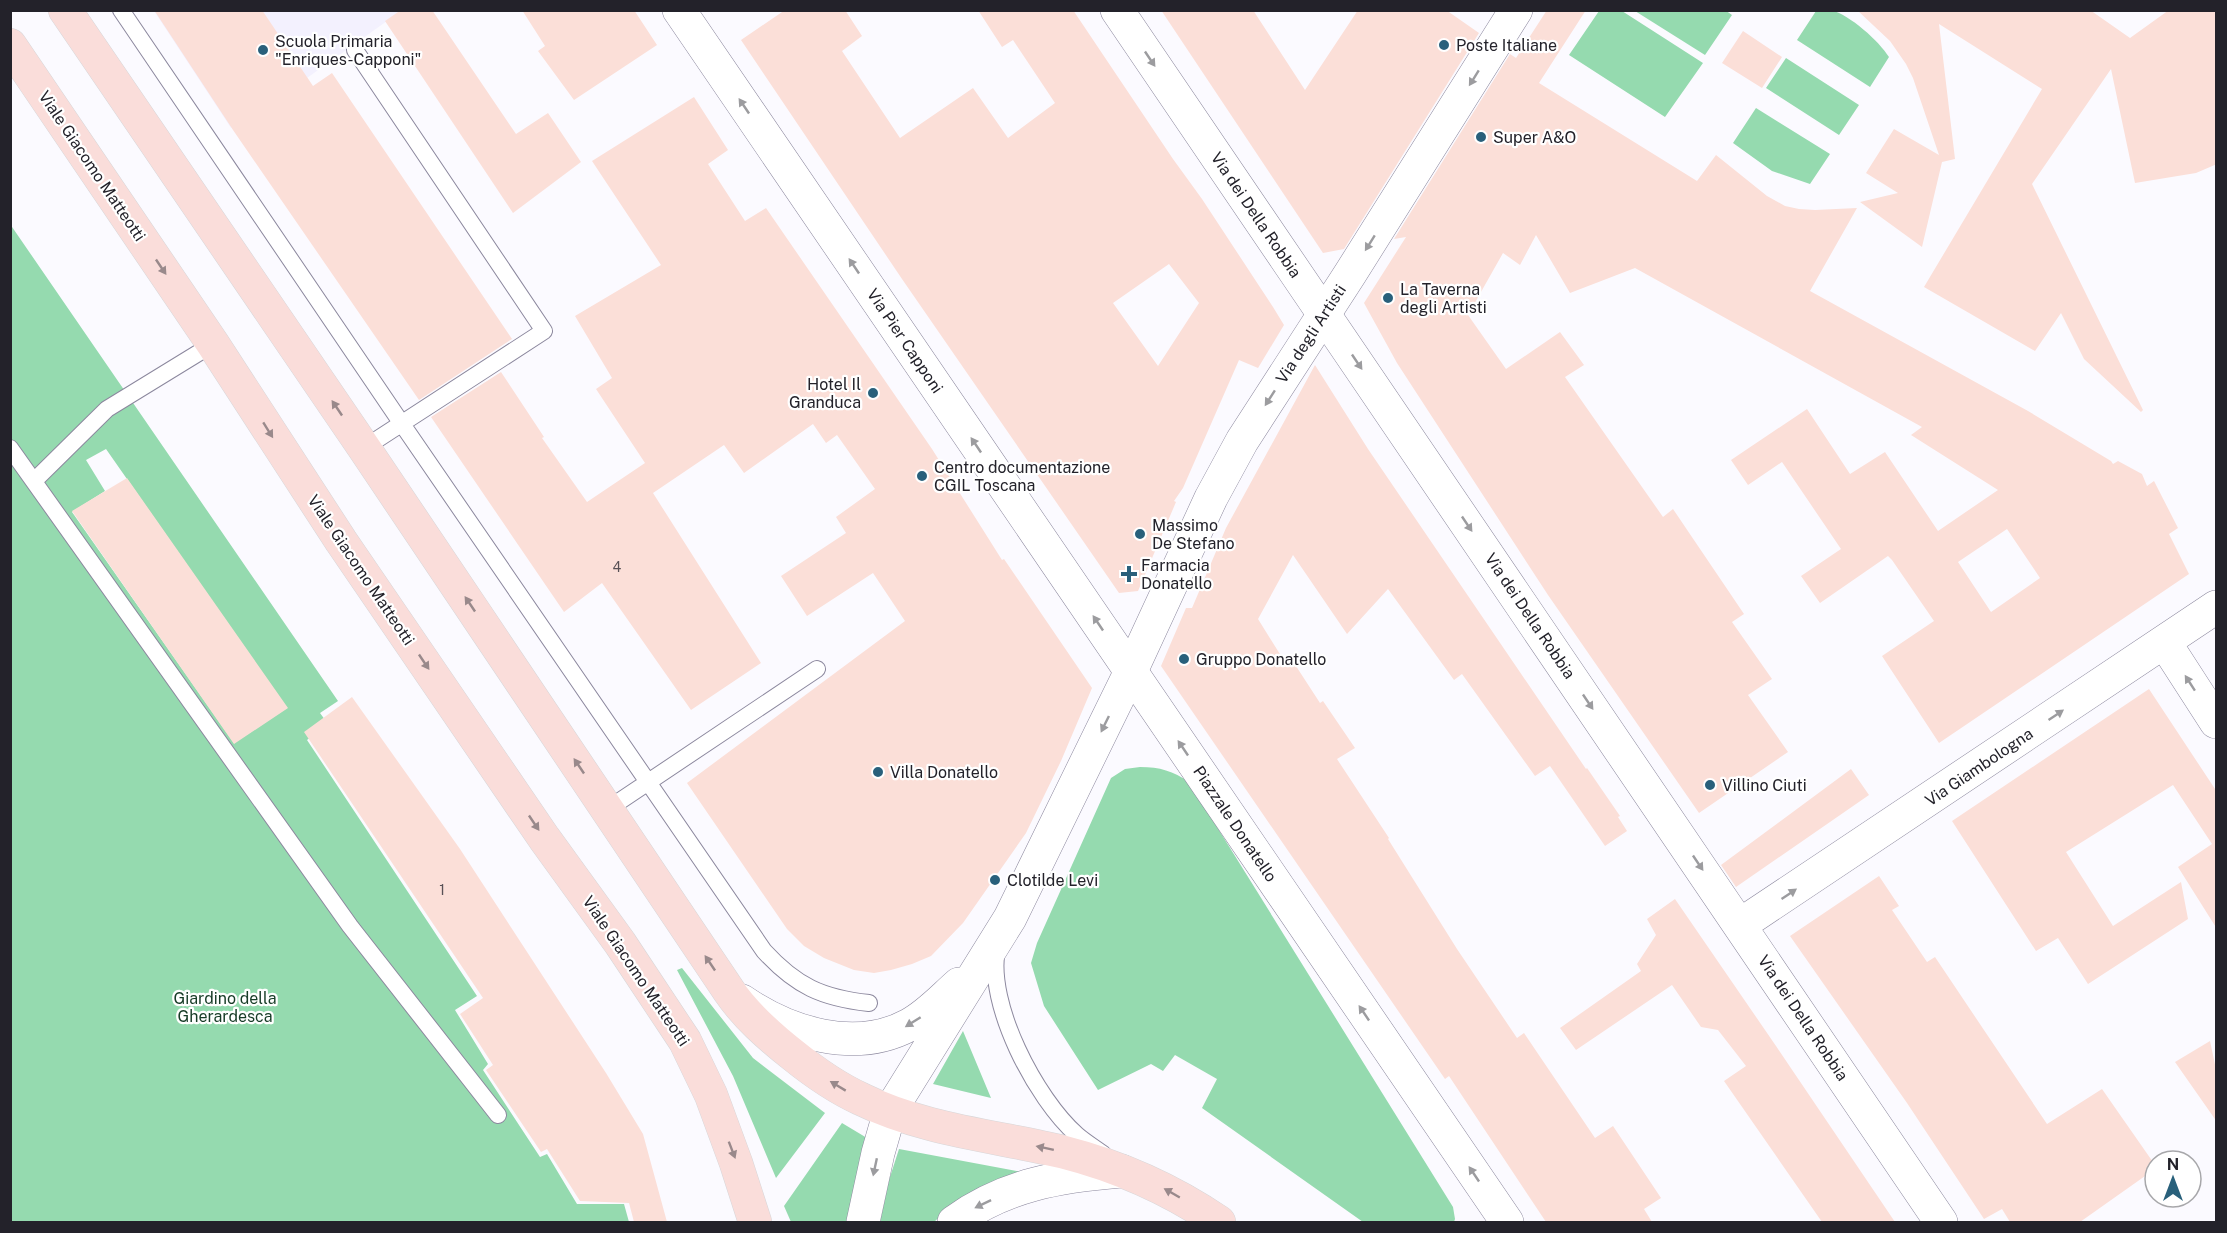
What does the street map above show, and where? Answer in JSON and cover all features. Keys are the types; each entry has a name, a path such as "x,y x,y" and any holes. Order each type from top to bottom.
{"main road":[{"path":"65,10 364,448 737,1003 774,1040 810,1069 860,1099 935,1125 1065,1153 1131,1175 1166,1190 1219,1222"},
{"name":"Viale Giacomo Matteotti","path":"10,45 213,344 334,531 544,838 620,943 685,1041 711,1095 755,1222"}],"street":[{"name":"Via Pier Capponi","path":"679,10 1131,671"},
{"name":"Via dei Della Robbia","path":"1117,10 1941,1222"},
{"name":"Via degli Artisti","path":"1131,671 1211,498 1242,441 1512,12"},
{"name":"Via Giambologna","path":"1740,925 2217,607"},
{"path":"2165,643 2217,722"},
{"path":"863,1222 890,1111 994,947 1131,671"},
{"name":"Piazzale Donatello","path":"1131,671 1507,1222"},
{"path":"729,991 764,1016 792,1028 827,1037 873,1037 901,1029 921,1017 994,947"},
{"path":"954,1222 972,1209 1034,1184 1076,1174 1131,1175"}],"lane":[{"path":"121,10 748,928 781,969 796,981 827,995 870,1003"},
{"path":"355,50 544,331 364,448"},
{"path":"34,481 107,409 213,344"},
{"path":"10,448 350,926 498,1115"},
{"path":"608,809 817,669"},
{"path":"994,947 999,996 1007,1023 1034,1082 1059,1117 1078,1136 1131,1175"}],"shaded area":[{"name":"Scuola Primaria \"Enriques-Capponi\"","path":"154,11 401,11 307,78 231,128"}],"green space":[{"path":"1725,10 1732,15 1705,55 1635,11"},
{"path":"1831,10 1847,17 1871,36 1889,57 1870,87 1797,40 1816,11"},
{"path":"1599,11 1622,11 1703,63 1665,117 1569,55"},
{"path":"1786,58 1859,105 1839,135 1766,88"},
{"path":"1756,108 1830,154 1810,184 1772,171 1733,143"},
{"name":"Giardino della Gherardesca","path":"10,224 338,701 320,713 328,724 307,740 477,996 455,1010 488,1064 483,1070 540,1157 547,1154 577,1204 624,1204 629,1222 11,1222","holes":["106,449 287,708 234,743 72,512 105,491 86,460"]},
{"path":"1140,767 1166,770 1189,782 1453,1207 1454,1222 1363,1222 1202,1108 1217,1079 1175,1055 1163,1071 1151,1064 1098,1090 1044,1006 1031,963 1037,943 1111,778 1125,769"},
{"path":"682,968 753,1058 825,1113 776,1178 733,1076 677,970"},
{"path":"963,1031 991,1098 933,1084"},
{"path":"842,1123 867,1138 851,1222 791,1222 784,1206"},
{"path":"899,1149 1022,1172 956,1202 934,1222 880,1222 889,1180"}],"building":[{"path":"154,10 262,10 313,86 332,73 512,339 419,400 233,130"},
{"path":"401,10 432,10 516,134 548,113 581,162 513,213 385,21"},
{"path":"522,10 634,10 657,45 574,100 538,51 545,46"},
{"path":"785,10 845,10 862,36 842,51 900,138 973,88 1008,138 1055,103 1013,40 1002,47 978,10 1073,10 1202,199 1284,325 1258,368 1239,360 1183,488 1174,501 1176,502 1138,591 1119,593 902,279 741,40","holes":["1169,264 1199,303 1158,366 1113,303"]},
{"path":"1161,10 1253,10 1305,90 1358,10 1446,10 1479,33 1344,249 1323,253"},
{"path":"1547,10 1586,10 1539,83 1697,181 1716,155 1767,196 1785,206 1815,210 1857,208 1810,291 2028,411 2113,464 2118,461 2142,474 2147,486 2154,481 2178,528 2169,534 2189,574 1939,743 1882,656 1934,621 1892,560 1888,556 1820,603 1801,576 1841,549 1782,462 1748,485 1731,460 1807,409 1850,474 1885,452 1938,531 1998,490 1911,435 1922,427 1635,268 1570,293 1536,235 1520,265 1503,253 1468,315 1506,369 1560,332 1584,365 1565,377 1663,517 1673,509 1744,614 1732,622 1772,679 1748,695 1788,752 1699,813 1548,595 1397,363 1364,303 1406,237 1394,239 1510,54 1516,58","holes":["2007,529 2040,578 1991,612 1958,562"]},
{"path":"1857,10 2090,10 2130,38 2169,10 2217,10 2217,164 2196,173 2135,183 2111,69 2032,184 2143,410 2141,412 2084,359 2061,313 2035,351 1924,287 2042,89 1939,24 1955,159 1942,162 1922,247 1860,202 1898,193 1866,173 1894,129 1939,155 1913,78 1906,64 1890,41"},
{"path":"1743,31 1782,57 1762,88 1722,63"},
{"path":"694,97 728,150 708,164 745,221 766,208 932,449 1002,560 1004,559 1092,688 1061,761 1026,833 963,923 931,956 891,970 874,973 854,970 824,958 804,946 787,929 687,783 905,621 873,573 807,616 781,576 846,533 836,517 875,489 837,435 826,443 813,424 744,473 724,445 653,493 761,663 691,710 602,583 564,612 431,417 501,372 544,437 542,438 587,502 645,463 596,389 612,378 575,316 661,265 592,161"},
{"path":"1315,365 1368,449 1620,816 1618,817 1627,831 1605,846 1550,766 1535,776 1462,674 1454,680 1388,589 1347,634 1293,555 1258,619 1288,667 1294,663 1320,703 1323,701 1355,748 1337,759 1457,949 1517,1038 1524,1033 1595,1138 1613,1126 1661,1198 1644,1209 1652,1222 1546,1222 1449,1076 1445,1079 1161,666 1186,608 1192,608 1226,528"},
{"path":"127,478 288,708 234,744 72,511"},
{"path":"2149,689 2217,792 2217,929 2178,867 2212,844 2173,785 2066,852 2113,926 2181,882 2188,919 2088,984 2058,938 2036,951 1952,821"},
{"path":"352,697 460,849 606,1073 643,1134 667,1222 634,1222 629,1203 580,1201 547,1149 541,1152 486,1070 493,1065 460,1014 483,998 304,732"},
{"path":"1851,769 1869,795 1736,887 1721,865"},
{"path":"1879,876 1899,906 1892,910 1927,962 1935,957 2047,1124 2102,1089 2144,1149 2143,1177 2080,1222 2010,1222 2002,1209 1984,1219 1907,1103 1790,936"},
{"path":"1675,899 1895,1222 1822,1222 1724,1081 1746,1066 1718,1030 1701,1027 1672,985 1576,1050 1560,1028 1641,971 1637,964 1656,935 1647,919"},
{"path":"2210,1041 2217,1074 2217,1122 2175,1062"}],"place":[{"name":"Poste Italiane","path":"1444,45"},
{"name":"Scuola Primaria \"Enriques-Capponi\"","path":"263,50"},
{"name":"Super A&O","path":"1481,137"},
{"name":"La Taverna degli Artisti","path":"1388,298"},
{"name":"Hotel Il Granduca","path":"873,393"},
{"name":"Centro documentazione CGIL Toscana","path":"922,476"},
{"name":"Massimo De Stefano","path":"1140,534"},
{"name":"Farmacia Donatello","path":"1129,574"},
{"name":"Gruppo Donatello","path":"1184,659"},
{"name":"Villa Donatello","path":"878,772"},
{"name":"Villino Ciuti","path":"1710,785"},
{"name":"Clotilde Levi","path":"995,880"}]}
